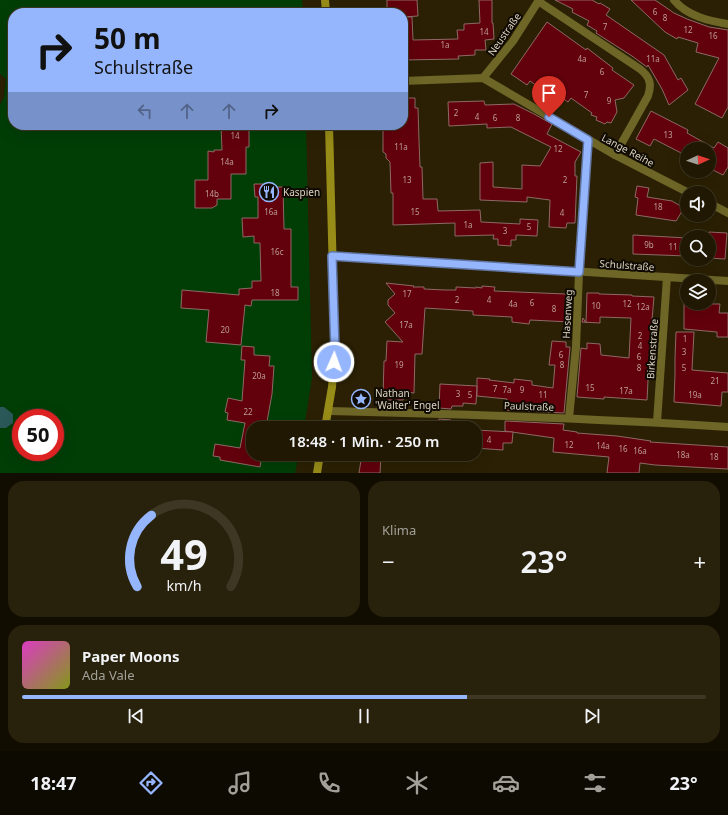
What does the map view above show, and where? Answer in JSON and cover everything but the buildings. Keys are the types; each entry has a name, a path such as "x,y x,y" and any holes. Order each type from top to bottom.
{"main road":[{"path":"327,421 332,387 335,350 329,130"},
{"path":"316,473 319,461"}],"street":[{"path":"539,0 640,69 646,74 649,80 651,88 648,96 615,155"},
{"name":"Neustraße","path":"483,78 513,41 539,0"},
{"path":"674,0 685,11 695,16 728,24"},
{"path":"408,81 483,78"},
{"name":"Lange Reihe","path":"483,78 588,140 680,188"},
{"name":"Hasenweg","path":"569,418 576,347 579,272 588,140"},
{"path":"716,207 728,213"},
{"name":"Schulstraße","path":"332,256 728,281"},
{"name":"Birkenstraße","path":"657,422 667,277"},
{"name":"Paulstraße","path":"329,411 504,415 728,427"}],"green space":[{"path":"0,0 302,0 303,8 8,8 8,130 306,130 312,378 305,421 246,421 246,461 298,461 295,473 0,473 0,428 6,428 12,424 12,461 64,461 64,409 12,409 12,413 4,407 0,407 0,105 4,97 6,79 0,74"}],"water":[{"path":"0,407 4,407 12,413 12,424 6,428 0,428"}],"place":[{"name":"Kaspien","path":"269,192"},
{"name":"Nathan 'Walter' Engel","path":"361,399"}],"route":[{"path":"334,362 335,350 332,256 579,272 588,140 549,117"}]}
